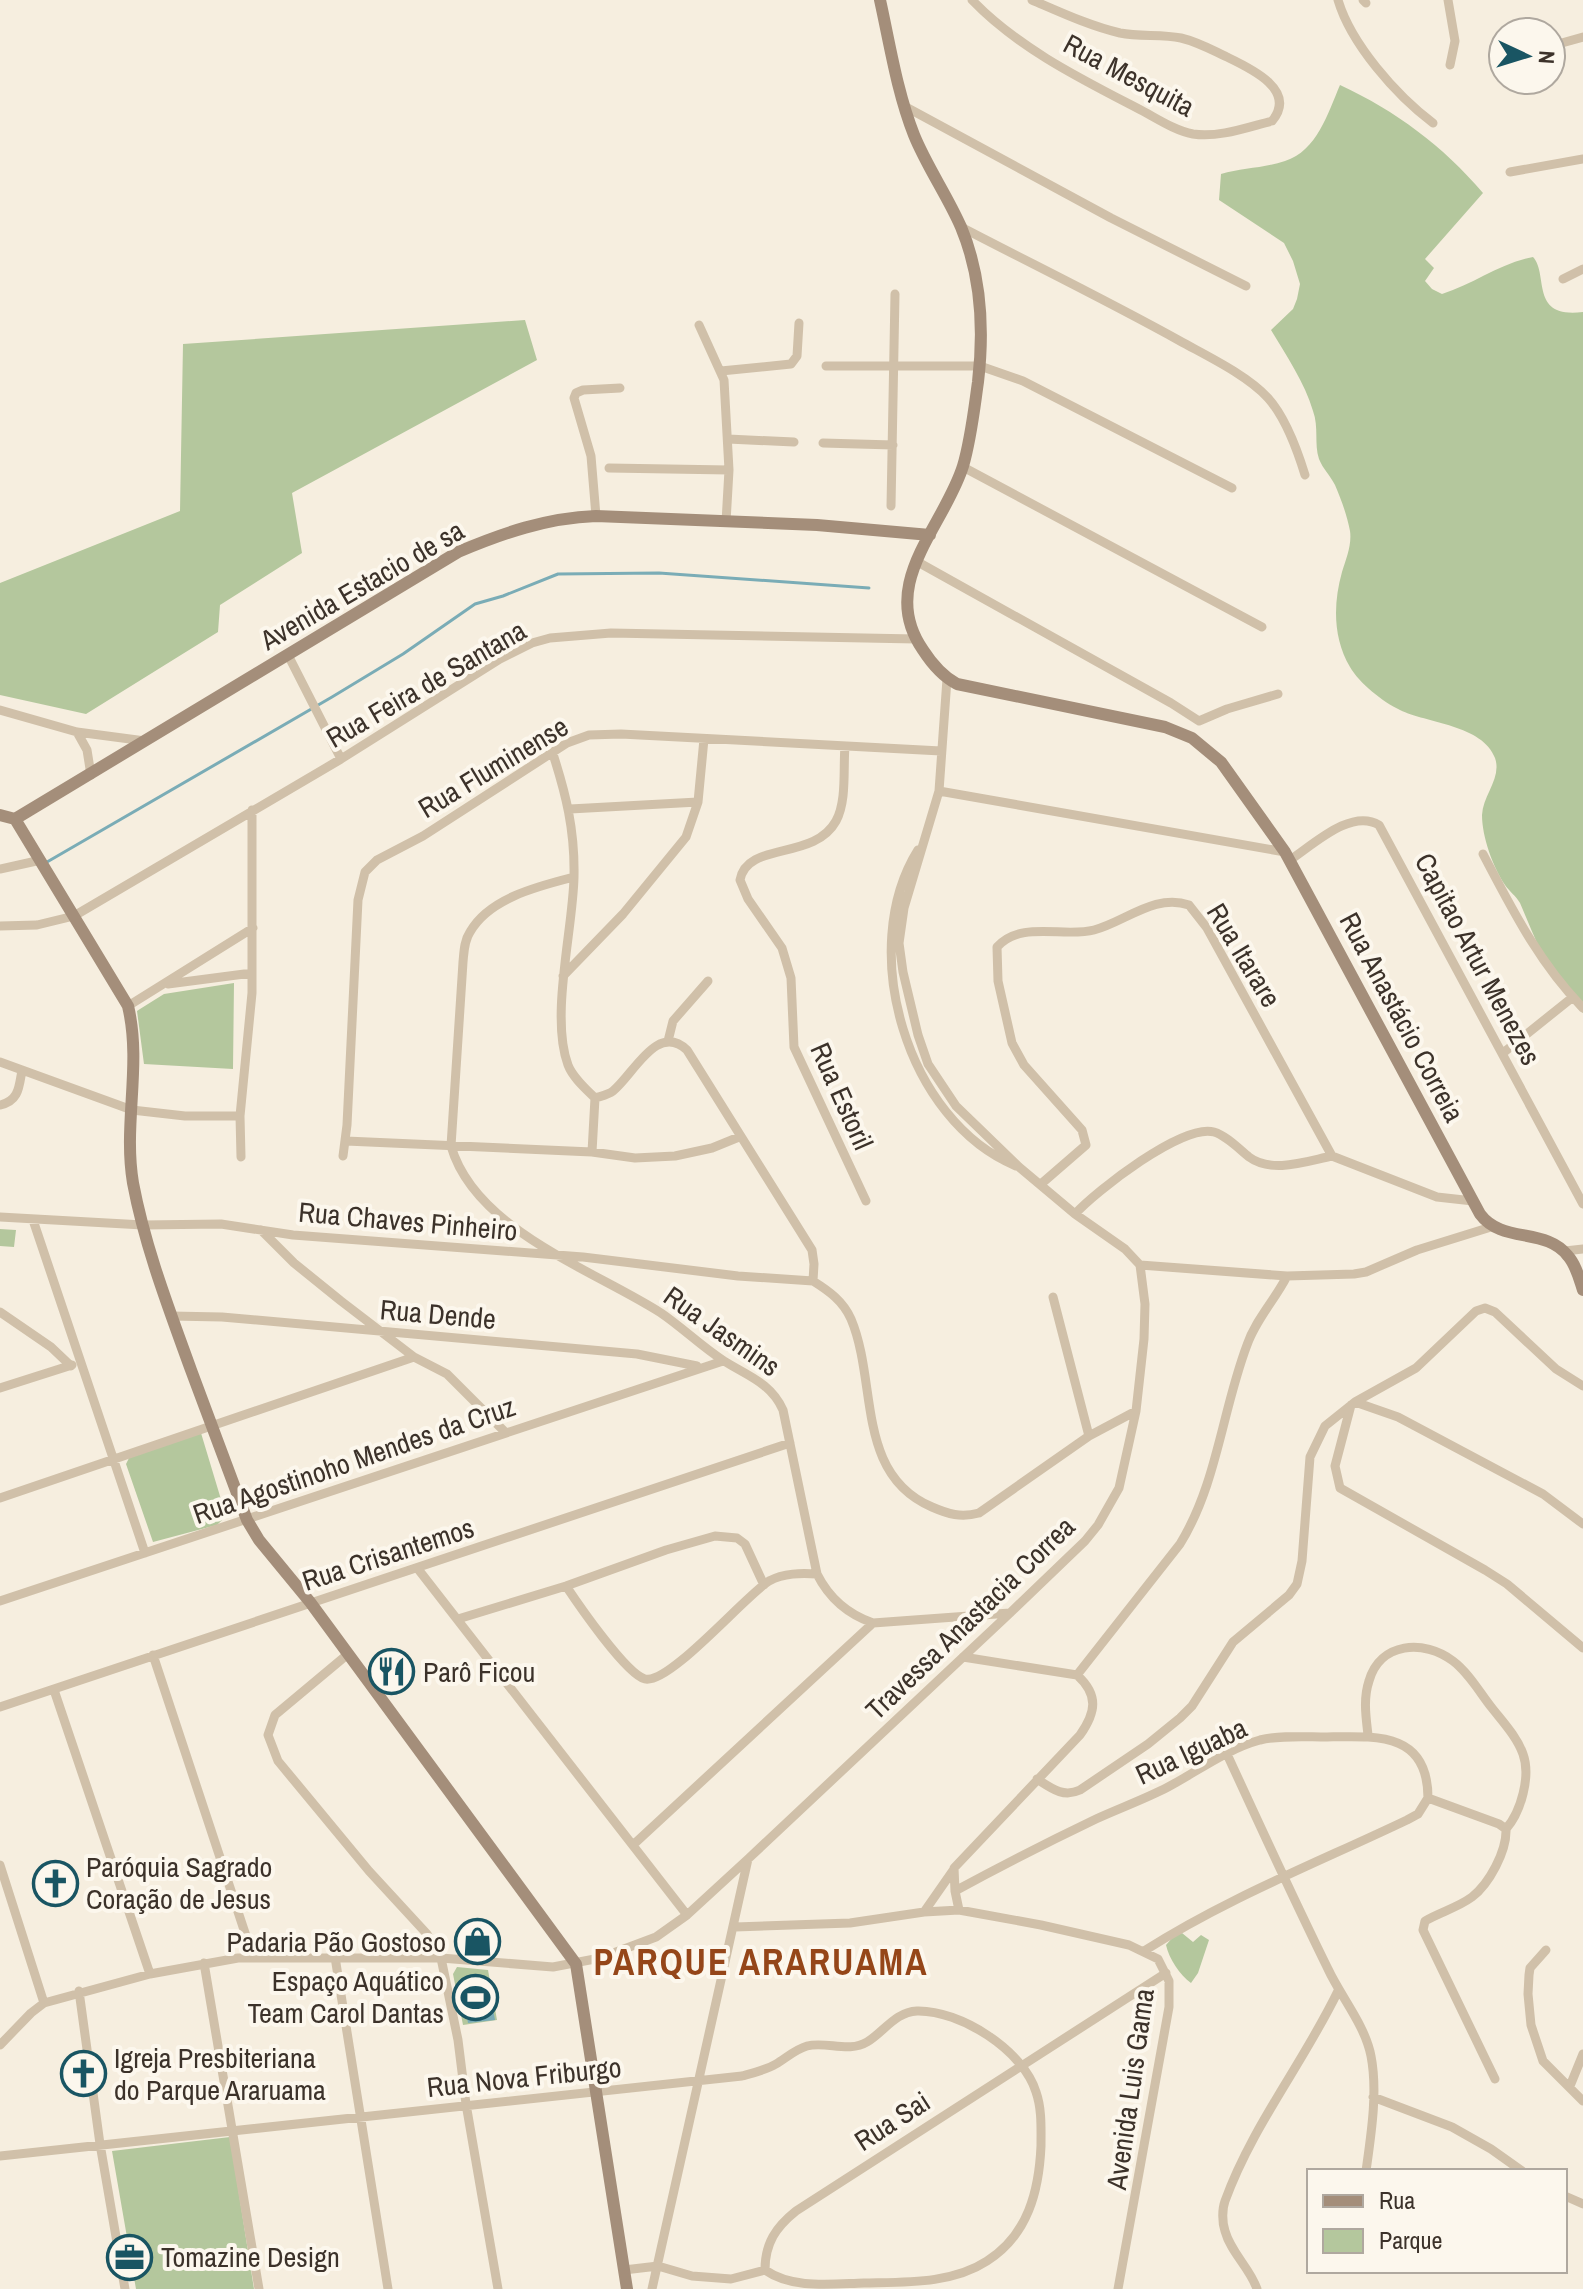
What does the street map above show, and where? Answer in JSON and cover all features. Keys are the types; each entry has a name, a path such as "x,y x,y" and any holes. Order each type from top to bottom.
{"street":[{"path":"880,0 904,106 922,153 961,227 972,258 980,303 980,366 963,467 916,561 907,601 908,617 916,639 947,679 939,791 925,840 902,882 890,936 892,970 905,1030 918,1070 929,1091 982,1146 1019,1167 1075,1214 1125,1249 1140,1265 1287,1276 1366,1272 1417,1250 1491,1227 1553,1244 1565,1251 1583,1290"},
{"name":"Rua Mesquita","path":"972,0 1009,34 1107,92 1176,128 1193,134 1211,135 1272,121 1278,113 1280,104 1267,79 1254,69 1199,43 1165,36 1117,32 1032,0"},
{"path":"1338,0 1360,45 1404,98 1433,123"},
{"path":"1448,0 1455,41 1450,65"},
{"path":"904,106 1246,286"},
{"path":"1510,172 1583,159"},
{"path":"961,227 1145,321 1248,382 1277,409 1305,475"},
{"path":"1563,279 1583,269"},
{"path":"891,506 895,294"},
{"path":"721,371 791,364 797,356 799,323"},
{"path":"699,325 721,371 728,439 726,522"},
{"path":"826,366 980,366 1023,381 1232,488"},
{"path":"596,516 591,456 574,398 579,391 620,388"},
{"path":"728,439 794,442"},
{"path":"823,443 893,445"},
{"path":"963,467 1262,627"},
{"path":"609,468 729,470"},
{"name":"Avenida Estacio de sa","path":"15,819 458,552 524,527 562,518 596,516 832,526 930,535"},
{"path":"916,561 1199,721"},
{"name":"Rua Feira de Santana","path":"0,926 37,925 74,916 341,759 500,659 532,643 550,638 611,633 916,639"},
{"path":"288,655 341,759"},
{"name":"Rua Anastácio Correia","path":"947,679 979,690 1165,727 1192,738 1221,762 1288,856 1473,1201 1491,1227"},
{"path":"1192,738 1199,721 1278,694"},
{"path":"0,710 77,732 146,741"},
{"path":"77,732 87,750 91,775"},
{"name":"Rua Fluminense","path":"343,1156 358,900 365,872 377,860 423,836 552,751 578,739 610,734 941,751"},
{"path":"563,976 607,933 672,857 691,829 698,802 704,739"},
{"name":"Rua Estoril","path":"845,746 841,802 832,827 818,840 802,847 754,859 745,866 740,880 748,899 782,948 791,978 794,1047 866,1201"},
{"path":"552,751 570,809 574,877 563,976 563,1031 570,1070 595,1098 592,1152"},
{"path":"939,791 1288,856"},
{"path":"570,809 698,802"},
{"path":"241,1157 240,1116 252,973 252,810"},
{"path":"0,815 15,819 128,1006 134,1042 129,1156 143,1225 171,1316 247,1520 576,1964 627,2289"},
{"name":"Capitao Artur Menezes","path":"1288,856 1340,827 1362,820 1379,825 1583,1204"},
{"path":"1483,854 1529,939 1550,971 1583,1008"},
{"path":"0,869 41,860"},
{"path":"451,1146 463,962 469,933 485,914 497,906 541,885 574,877"},
{"name":"Rua Itarare","path":"1041,1184 1086,1145 1086,1139 1082,1130 1024,1065 1012,1043 998,981 997,947 1018,935 1093,931 1166,902 1189,905 1207,928 1332,1156"},
{"path":"128,1006 253,928"},
{"path":"164,985 252,973"},
{"path":"668,1041 673,1021 708,981"},
{"path":"1503,1053 1573,997"},
{"path":"595,1098 614,1090 656,1045 668,1041 679,1043 687,1050 812,1250 813,1281 837,1298 848,1315 861,1359 881,1456 898,1486 914,1499 957,1516 979,1513 1089,1436 1136,1411"},
{"path":"0,1062 132,1110 185,1116 240,1116"},
{"path":"0,1105 8,1103 17,1094 22,1070"},
{"path":"1075,1214 1105,1187 1160,1149 1199,1133 1215,1132 1257,1163 1286,1165 1332,1156 1437,1197 1473,1201"},
{"path":"346,1141 592,1152 635,1158 675,1156 712,1148 739,1137"},
{"name":"Rua Jasmins","path":"451,1146 456,1164 468,1183 501,1215 554,1255 660,1313 723,1361 761,1382 775,1394 783,1410 817,1574 825,1590 837,1603 873,1623"},
{"name":"Rua Chaves Pinheiro","path":"0,1217 143,1225 221,1224 293,1235 554,1255 738,1276 813,1281"},
{"path":"33,1220 75,1364 145,1553"},
{"path":"261,1230 288,1257 349,1307 414,1357 447,1374 505,1432"},
{"path":"288,1257 293,1235"},
{"path":"1565,1251 1583,1249"},
{"name":"Travessa Anastacia Correa","path":"44,2003 150,1974 253,1957 441,1958 553,1967 576,1964 646,1941 687,1915 1085,1541 1111,1505 1126,1462 1136,1411 1145,1304 1140,1265"},
{"path":"1077,1675 1180,1544 1192,1524 1211,1473 1247,1345 1287,1276"},
{"path":"1053,1297 1089,1436"},
{"path":"342,1328 349,1307"},
{"path":"1037,1779 1056,1791 1073,1794 1148,1744 1192,1706 1233,1642 1289,1595 1297,1584 1302,1561 1310,1457 1325,1426 1353,1403 1409,1374 1469,1316 1485,1308 1495,1312 1556,1369 1583,1386"},
{"path":"0,1312 75,1364"},
{"name":"Rua Dende","path":"171,1316 222,1317 637,1354 699,1367"},
{"path":"0,1498 414,1357"},
{"name":"Rua Agostinoho Mendes da Cruz","path":"0,1601 723,1361"},
{"path":"0,1388 75,1364"},
{"path":"1353,1403 1398,1417 1543,1494 1583,1524"},
{"path":"1353,1403 1335,1466 1337,1483 1344,1493 1507,1584 1583,1648"},
{"name":"Rua Crisantemos","path":"0,1707 790,1443"},
{"path":"458,1619 715,1536 737,1538 745,1544 764,1585"},
{"path":"418,1569 687,1915"},
{"path":"566,1586 628,1667 641,1678 652,1679 678,1663 764,1585 792,1574 817,1574"},
{"path":"633,1845 873,1623 1010,1613"},
{"path":"1368,1735 1366,1693 1377,1663 1405,1646 1436,1651 1464,1671 1524,1756 1525,1781 1520,1804 1506,1829 1502,1853 1480,1889 1461,1903 1425,1921 1423,1935 1495,2079"},
{"path":"348,1654 275,1715 268,1735 278,1761 369,1871 427,1934 441,1958 456,2025 466,2104 498,2289"},
{"path":"153,1655 253,1957"},
{"path":"924,1912 954,1868 1080,1735 1089,1722 1093,1707 1089,1685 1077,1675 963,1657"},
{"path":"54,1690 150,1974"},
{"name":"Rua Iguaba","path":"955,1891 1098,1818 1166,1788 1227,1754 1262,1740 1368,1735 1399,1742 1412,1751 1427,1775 1428,1798"},
{"path":"1227,1754 1338,1991 1365,2037 1371,2055 1373,2097 1366,2169"},
{"path":"1144,1951 1283,1877 1407,1820 1418,1814 1428,1798 1506,1829"},
{"path":"652,2289 748,1859"},
{"path":"0,1865 44,2003 0,2045"},
{"path":"954,1868 959,1910"},
{"name":"Avenida Luis Gama","path":"735,1927 850,1923 959,1910 1055,1928 1144,1951 1158,1959 1171,1990 1160,2068 1118,2289"},
{"path":"1546,1950 1530,1968 1528,1994 1531,2025 1543,2061 1583,2101"},
{"path":"335,1957 388,2289"},
{"path":"204,1963 259,2289"},
{"name":"Rua Sai","path":"765,2270 765,2256 776,2229 796,2211 1020,2064 1166,1973"},
{"path":"79,1991 100,2144 125,2289"},
{"path":"1257,2289 1248,2268 1231,2246 1225,2230 1224,2203 1265,2119 1310,2047 1338,1991"},
{"name":"Rua Nova Friburgo","path":"0,2156 698,2081 758,2071 809,2045 858,2046 903,2014 914,2011 946,2016 971,2026 993,2039 1020,2064"},
{"path":"1570,2086 1583,2054"},
{"path":"624,2270 658,2266 713,2279 731,2279 765,2270 778,2280 798,2284 911,2282 953,2275 986,2262 1010,2243 1024,2223 1038,2180 1041,2136 1039,2106 1036,2089 1020,2064"},
{"path":"1373,2097 1452,2127 1519,2169"}],"green space":[{"path":"1340,85 1418,131 1452,160 1483,193 1425,259 1434,268 1425,281 1432,289 1442,294 1509,264 1533,257 1548,302 1555,309 1583,312 1583,1013 1554,976 1520,903 1501,878 1489,852 1482,815 1496,765 1489,747 1467,732 1400,710 1386,702 1359,679 1344,656 1336,608 1349,547 1349,525 1335,485 1319,459 1316,423 1310,401 1271,330 1293,309 1300,284 1284,243 1219,200 1221,174 1285,161 1305,149 1320,130"},
{"path":"525,320 537,360 292,493 302,553 220,605 218,632 86,714 0,695 0,583 180,511 183,344"},
{"path":"234,983 233,1069 144,1064 137,1011 164,994"},
{"path":"0,1229 16,1230 14,1247 0,1246"},
{"path":"201,1433 226,1516 217,1525 153,1542 126,1464 129,1458"},
{"path":"1182,1933 1193,1942 1201,1935 1209,1940 1198,1973 1191,1983 1176,1966 1166,1945"},
{"name":"Espaço Aquático Team Carol Dantas","path":"457,1967 488,1970 497,2020 463,2025 453,1974"},
{"path":"230,2137 254,2289 136,2289 112,2151"}],"water":[{"path":"492,2004 495,2020 468,2023 465,2006"}],"waterway":[{"path":"47,862 332,697 403,654 475,604 558,574 659,573 869,588"}],"place":[{"name":"Parô Ficou","path":"392,1672"},
{"name":"Paróquia Sagrado Coração de Jesus","path":"55,1883"},
{"name":"Padaria Pão Gostoso","path":"477,1942"},
{"name":"Espaço Aquático Team Carol Dantas","path":"475,1997"},
{"name":"Igreja Presbiteriana do Parque Araruama","path":"83,2074"},
{"name":"Tomazine Design","path":"130,2257"}],"district":[{"name":"PARQUE ARARUAMA","path":"761,1962"}]}
